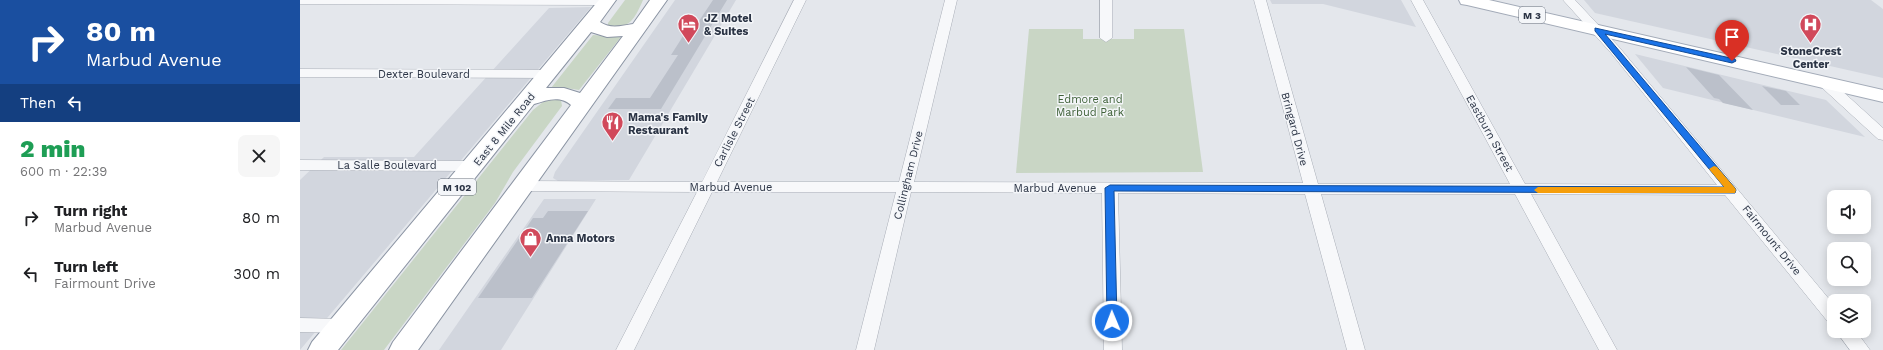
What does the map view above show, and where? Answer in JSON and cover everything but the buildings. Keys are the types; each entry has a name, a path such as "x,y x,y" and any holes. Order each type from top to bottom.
{"main road":[{"path":"403,350 640,27 658,0"},
{"name":"M 3","path":"1467,0 1883,96"},
{"name":"East 8 Mile Road","path":"322,350 529,99 607,1"},
{"path":"590,23 597,28 608,32 620,32 640,27"},
{"path":"529,99 552,93 565,93 576,98 582,105"}],"street":[{"name":"Carlisle Street","path":"625,350 800,0"},
{"name":"Collingham Drive","path":"865,350 951,0"},
{"path":"1106,0 1106,38"},
{"name":"Bringard Drive","path":"1260,0 1356,350"},
{"name":"Eastburn Street","path":"1417,0 1608,350"},
{"name":"Fairmount Drive","path":"1569,0 1598,30 1827,308"},
{"path":"300,2 607,1"},
{"name":"Dexter Boulevard","path":"300,73 548,74"},
{"path":"1824,82 1883,136"},
{"name":"La Salle Boulevard","path":"300,165 474,166"},
{"name":"Marbud Avenue","path":"523,186 1731,190"},
{"path":"1110,188 1112,350"},
{"path":"300,325 342,326"},
{"path":"1851,338 1861,350"}],"shaded area":[{"path":"675,0 736,0 629,180 558,181 553,178 555,172"},
{"path":"1270,0 1401,0 1416,27 1323,4 1272,4"},
{"name":"StoneCrest Center","path":"1584,0 1871,0 1883,9 1883,78 1595,13"},
{"path":"591,7 300,350 300,180 324,157 414,157 549,8"},
{"path":"1635,54 1826,100 1865,137 1663,88"},
{"path":"544,199 596,199 501,350 439,350"}],"green space":[{"path":"625,0 643,0 634,17 627,24 615,27 608,26 608,23"},
{"name":"Edmore and Marbud Park","path":"1029,29 1083,29 1083,39 1134,39 1134,29 1184,29 1203,172 1016,173"},
{"path":"593,35 621,37 579,90 551,88"},
{"path":"554,99 561,100 562,106 513,172 495,203 384,350 341,350 533,110 543,102"}],"slow traffic":[{"path":"1538,190 1731,190 1714,169"}],"place":[{"name":"JZ Motel & Suites","path":"689,44"},
{"name":"StoneCrest Center","path":"1811,44"},
{"name":"Mama's Family Restaurant","path":"613,142"},
{"name":"Anna Motors","path":"531,258"}],"route":[{"path":"1112,321 1110,188 1731,190 1598,30 1732,61"}]}
